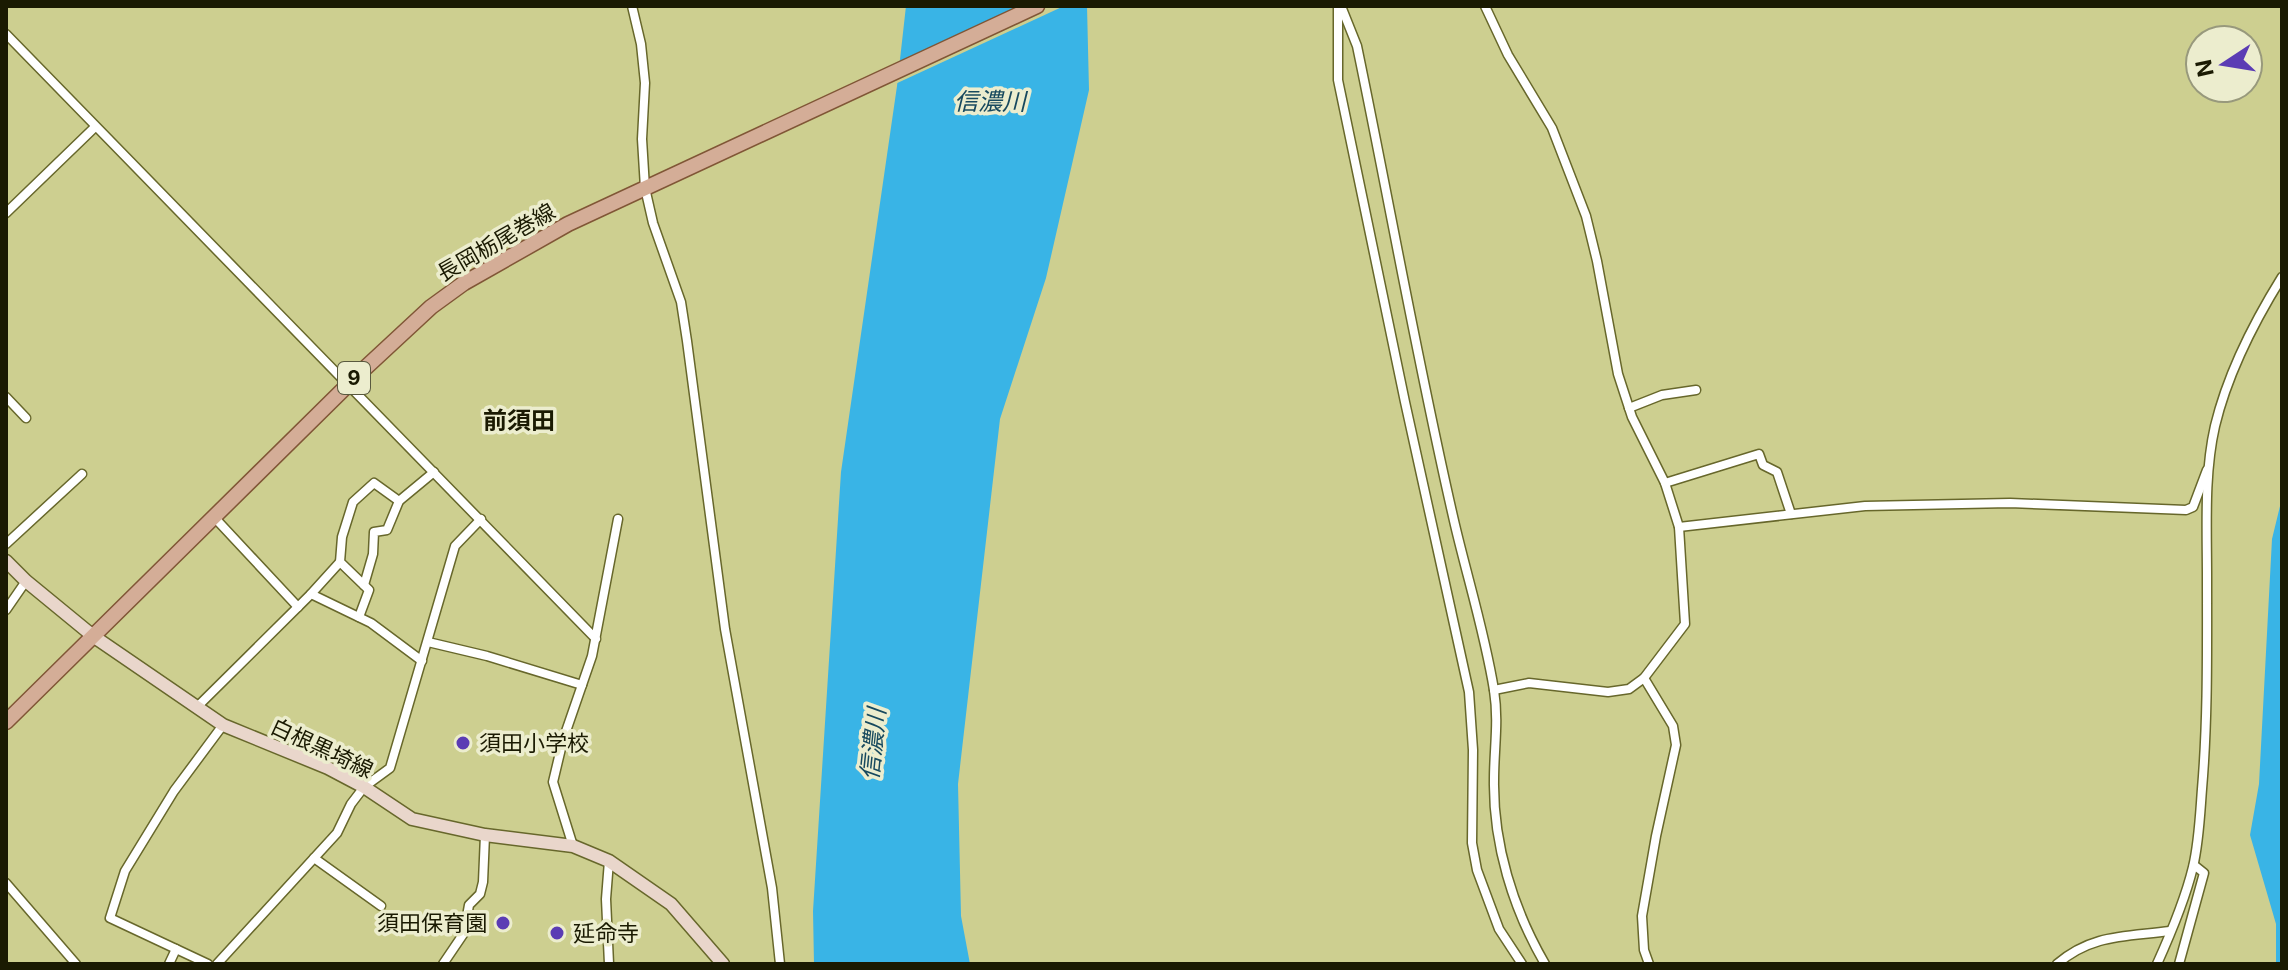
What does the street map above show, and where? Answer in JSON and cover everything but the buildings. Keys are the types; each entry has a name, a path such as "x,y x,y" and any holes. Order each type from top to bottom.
{"main road":[{"name":"長岡栃尾巻線","path":"6,722 349,383 431,307 464,283 518,250 645,188 1037,6"},
{"name":"白根黒埼線","path":"6,561 93,636 223,725 328,768 364,787 412,819 485,835 573,846 609,861 671,904 723,964"}],"street":[{"path":"632,6 641,44 645,83 642,152 645,188 653,223 681,302 725,629 772,888 780,964"},
{"path":"1340,6 1357,46 1455,525 1494,690 1498,727 1494,779 1499,833 1513,896 1545,964"},
{"path":"1340,6 1338,80 1469,692 1473,750 1472,843 1477,870 1499,929 1522,964"},
{"path":"1485,6 1508,55 1552,128 1586,216 1618,374 1629,408 1665,483 1679,527 1685,624 1644,678 1629,689 1608,692 1529,683 1494,690"},
{"path":"6,34 596,639"},
{"path":"6,213 95,127"},
{"path":"2157,964 2194,865 2207,717 2210,462 2215,425 2234,369 2260,313 2282,277"},
{"path":"1629,408 1662,395 1696,390"},
{"path":"6,397 26,418"},
{"path":"1665,483 1759,454 1763,465 1777,472 1791,514"},
{"path":"1679,527 1865,506 2010,503 2186,510 2193,507 2210,462"},
{"path":"364,585 373,554 374,532 387,530 399,501 434,472"},
{"path":"6,544 82,474"},
{"path":"198,706 340,562 342,537 353,502 374,483 399,501"},
{"path":"213,516 298,607"},
{"path":"217,964 337,833 351,804 364,787 390,768 455,546 481,519"},
{"path":"573,846 553,782 563,740 596,639 618,519"},
{"path":"340,562 369,590 359,617"},
{"path":"6,610 26,581"},
{"path":"311,594 371,623 422,661"},
{"path":"428,642 582,685"},
{"path":"1644,678 1673,726 1676,745 1642,916 1644,950 1649,964"},
{"path":"208,964 110,918 125,871 174,791 223,725"},
{"path":"443,964 464,933 469,905 480,894 485,835"},
{"path":"314,858 381,906"},
{"path":"609,861 606,899 609,964"},
{"path":"2179,964 2204,873 2194,865"},
{"path":"6,883 76,964"},
{"path":"2057,964 2074,950 2093,941 2170,931"},
{"path":"169,964 176,949"}],"water":[{"name":"信濃川","path":"906,6 1087,6 1089,90 1046,278 1000,419 958,784 961,916 970,964 814,964 813,911 841,472"},
{"path":"2282,498 2282,964 2276,964 2276,924 2250,835 2259,784 2272,539"}],"pier":[{"path":"1022,6 1064,6 893,85 895,65"}],"place":[{"name":"須田小学校","path":"463,743"},
{"name":"須田保育園","path":"503,923"},
{"name":"延命寺","path":"557,933"}],"district":[{"name":"前須田","path":"519,420"}]}
